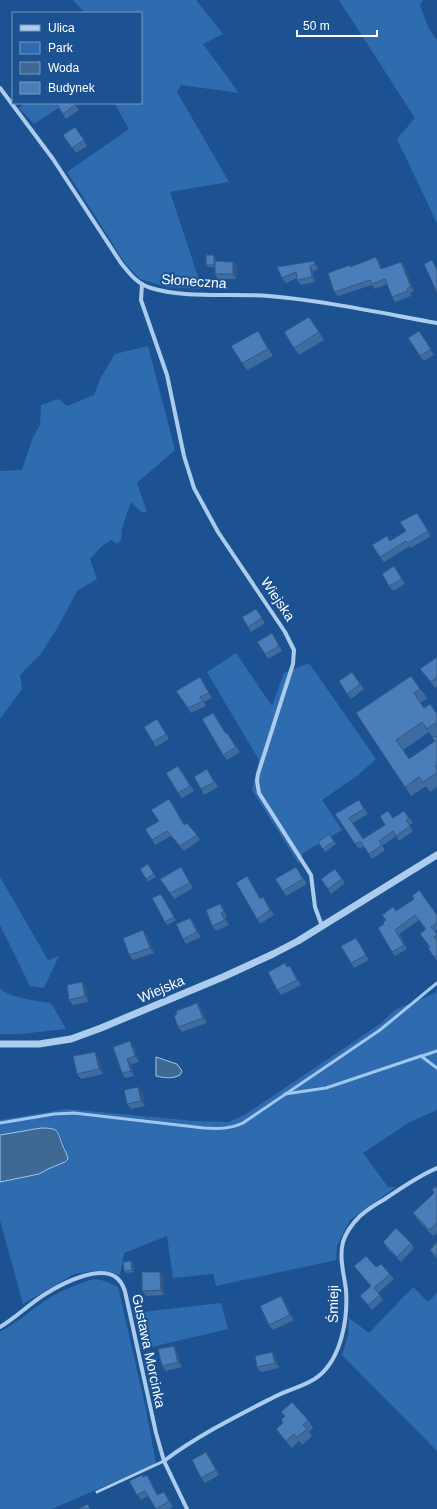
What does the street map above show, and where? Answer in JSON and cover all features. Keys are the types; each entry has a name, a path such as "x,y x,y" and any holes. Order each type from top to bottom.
{"street":[{"name":"Słoneczna","path":"0,88 12,104"},
{"name":"Słoneczna","path":"12,104 53,158 121,263 131,275 142,284 173,292 269,296 318,302 437,324"},
{"name":"Wiejska","path":"142,284 141,300 167,375 184,456 194,488 216,528 285,632 294,650 294,664 272,729 257,781 258,790 261,796 311,875 315,907 322,926"},
{"name":"Wiejska","path":"0,1044 54,1042 86,1034 249,966 322,926 437,855"},
{"name":"Śmieji","path":"164,1461 174,1453 206,1434 320,1374 330,1361 339,1345 343,1331 346,1316 346,1291 342,1251 344,1240 350,1228 360,1216 373,1207 404,1186 437,1168"},
{"name":"Gustawa Morcinka","path":"0,1327 11,1321 47,1293 64,1284 96,1273 107,1274 118,1278 124,1288 156,1434 164,1461 187,1509"}],"lane":[{"path":"97,1492 164,1461"}],"green space":[{"path":"73,0 196,0 223,34 203,44 239,93 181,85 177,92 229,182 170,192 202,289 167,287 140,279 125,263 67,172 129,129 115,104 142,104 142,12 84,12"},
{"path":"339,0 423,0 420,5 429,29 437,40 437,223 397,139 415,118"},
{"path":"24,104 64,104 34,124 19,108"},
{"path":"148,346 175,450 137,483 147,512 141,512 131,502 122,528 121,540 117,544 111,540 101,547 90,559 97,579 77,591 58,627 40,655 20,675 22,689 0,719 0,471 22,470 33,437 40,425 41,405 59,399 67,406 94,395 100,379 115,354"},
{"path":"236,653 272,706 284,673 309,663 376,759 357,776 322,800 342,830 303,853 299,864 252,790 259,760 207,672"},
{"path":"0,877 48,960 59,956 44,988 30,986 0,925"},
{"path":"0,988 16,997 51,1003 66,1029 20,1034 0,1034"},
{"path":"437,992 437,1110 410,1122 363,1153 388,1187 396,1187 350,1220 337,1246 336,1260 216,1286 213,1274 173,1278 167,1236 124,1253 120,1275 111,1272 93,1271 74,1274 23,1304 0,1220 0,1182 39,1174 65,1162 67,1154 60,1134 49,1128 0,1136 0,1120 67,1109 194,1121 229,1122 246,1114 380,1024 395,1010"},
{"path":"95,1279 105,1281 118,1287 145,1405 156,1464 52,1509 0,1509 0,1332 57,1294 79,1284"},
{"path":"413,1287 428,1302 437,1293 437,1451 342,1355 348,1336 349,1318 369,1333"},
{"path":"221,1303 228,1329 143,1349 134,1313"}],"water":[{"path":"156,1057 177,1064 182,1071 180,1075 168,1078 156,1076"},
{"path":"41,1128 57,1131 68,1159 65,1162 39,1174 0,1182 0,1135"}],"building":[{"path":"57,104 74,104 75,105 63,114"},
{"path":"75,127 84,140 72,148 63,135"},
{"path":"206,255 214,255 214,265 206,265"},
{"path":"376,257 381,269 401,262 411,287 407,288 408,291 392,297 385,279 372,284 370,280 334,292 328,273 350,265 350,267"},
{"path":"432,260 437,270 437,293 424,264"},
{"path":"215,261 233,262 233,274 215,274"},
{"path":"314,261 315,264 310,266 312,277 297,280 296,272 282,278 277,267"},
{"path":"309,317 319,332 294,348 284,332"},
{"path":"258,331 268,349 242,363 231,346"},
{"path":"419,331 431,349 420,356 408,338"},
{"path":"417,513 428,531 408,543 406,541 380,557 372,545 387,536 390,541 406,531 400,522"},
{"path":"394,566 402,579 389,586 382,574"},
{"path":"256,609 262,618 248,627 242,617"},
{"path":"272,633 279,646 265,654 257,642"},
{"path":"437,657 437,677 431,682 420,669"},
{"path":"352,672 360,684 347,694 339,681"},
{"path":"411,676 420,689 414,693 424,708 430,704 437,714 437,722 427,729 422,722 396,740 409,759 435,741 431,736 437,737 437,764 435,766 437,773 423,782 419,777 405,787 356,713"},
{"path":"200,677 209,693 200,697 203,701 188,708 176,691"},
{"path":"213,713 236,747 223,755 202,719"},
{"path":"157,719 166,734 153,742 144,727"},
{"path":"178,766 190,786 178,793 166,773"},
{"path":"207,769 214,782 201,789 194,777"},
{"path":"169,799 184,825 187,823 197,835 180,846 167,831 152,840 145,829 159,821 151,810"},
{"path":"359,800 364,809 349,818 363,839 385,825 380,816 388,811 393,818 404,811 409,818 406,820 410,826 396,836 393,831 379,841 382,845 369,854 360,841 355,844 335,814"},
{"path":"329,834 334,841 323,849 318,842"},
{"path":"148,864 154,874 146,879 140,869"},
{"path":"181,867 190,883 170,893 160,879"},
{"path":"296,867 303,879 283,891 275,879"},
{"path":"335,869 342,879 328,889 321,879"},
{"path":"247,876 260,899 263,897 270,910 257,919 236,883"},
{"path":"419,890 437,915 437,923 431,927 437,934 434,937 437,941 437,955 434,957 428,948 430,947 420,934 426,929 415,915 395,930 404,945 392,952 378,928 384,924 383,922 386,920 382,915 393,907 396,911 414,899 412,896"},
{"path":"161,894 174,917 165,922 152,898"},
{"path":"220,904 224,912 221,913 225,920 212,926 206,910"},
{"path":"190,918 197,932 183,939 176,924"},
{"path":"143,930 150,948 129,955 123,938"},
{"path":"356,938 366,955 351,963 341,946"},
{"path":"285,963 287,967 290,966 297,980 277,990 268,972"},
{"path":"82,982 85,996 69,1000 67,985"},
{"path":"197,1003 203,1018 178,1027 174,1016 177,1014 176,1011"},
{"path":"130,1041 135,1056 127,1059 131,1071 122,1073 113,1047"},
{"path":"95,1052 99,1069 77,1074 73,1056"},
{"path":"138,1087 141,1101 127,1104 124,1090"},
{"path":"437,1186 437,1223 429,1230 413,1213 434,1193 432,1189"},
{"path":"396,1228 411,1243 397,1257 383,1242"},
{"path":"437,1242 437,1256 430,1250"},
{"path":"366,1256 376,1267 381,1264 390,1274 374,1288 380,1295 368,1305 360,1296 371,1286 354,1266"},
{"path":"131,1261 132,1270 124,1271 123,1262"},
{"path":"142,1272 160,1272 161,1290 142,1291"},
{"path":"281,1296 290,1315 269,1325 260,1306"},
{"path":"174,1346 178,1362 162,1366 158,1349"},
{"path":"272,1352 275,1363 257,1367 255,1356"},
{"path":"292,1402 308,1420 303,1425 307,1429 297,1437 294,1434 286,1441 276,1429 283,1423 281,1420 285,1416 281,1412"},
{"path":"206,1452 216,1470 201,1478 192,1460"},
{"path":"142,1475 143,1477 147,1475 157,1495 164,1492 169,1501 156,1509 145,1491 137,1495 129,1481"},
{"path":"88,1504 90,1509 78,1509"}],"waterway":[{"path":"0,1123 54,1114 74,1113 204,1128 224,1128 238,1125 380,1030 437,983"},
{"path":"422,1056 437,1051"},
{"path":"285,1094 326,1088 421,1056 437,1068"}]}
